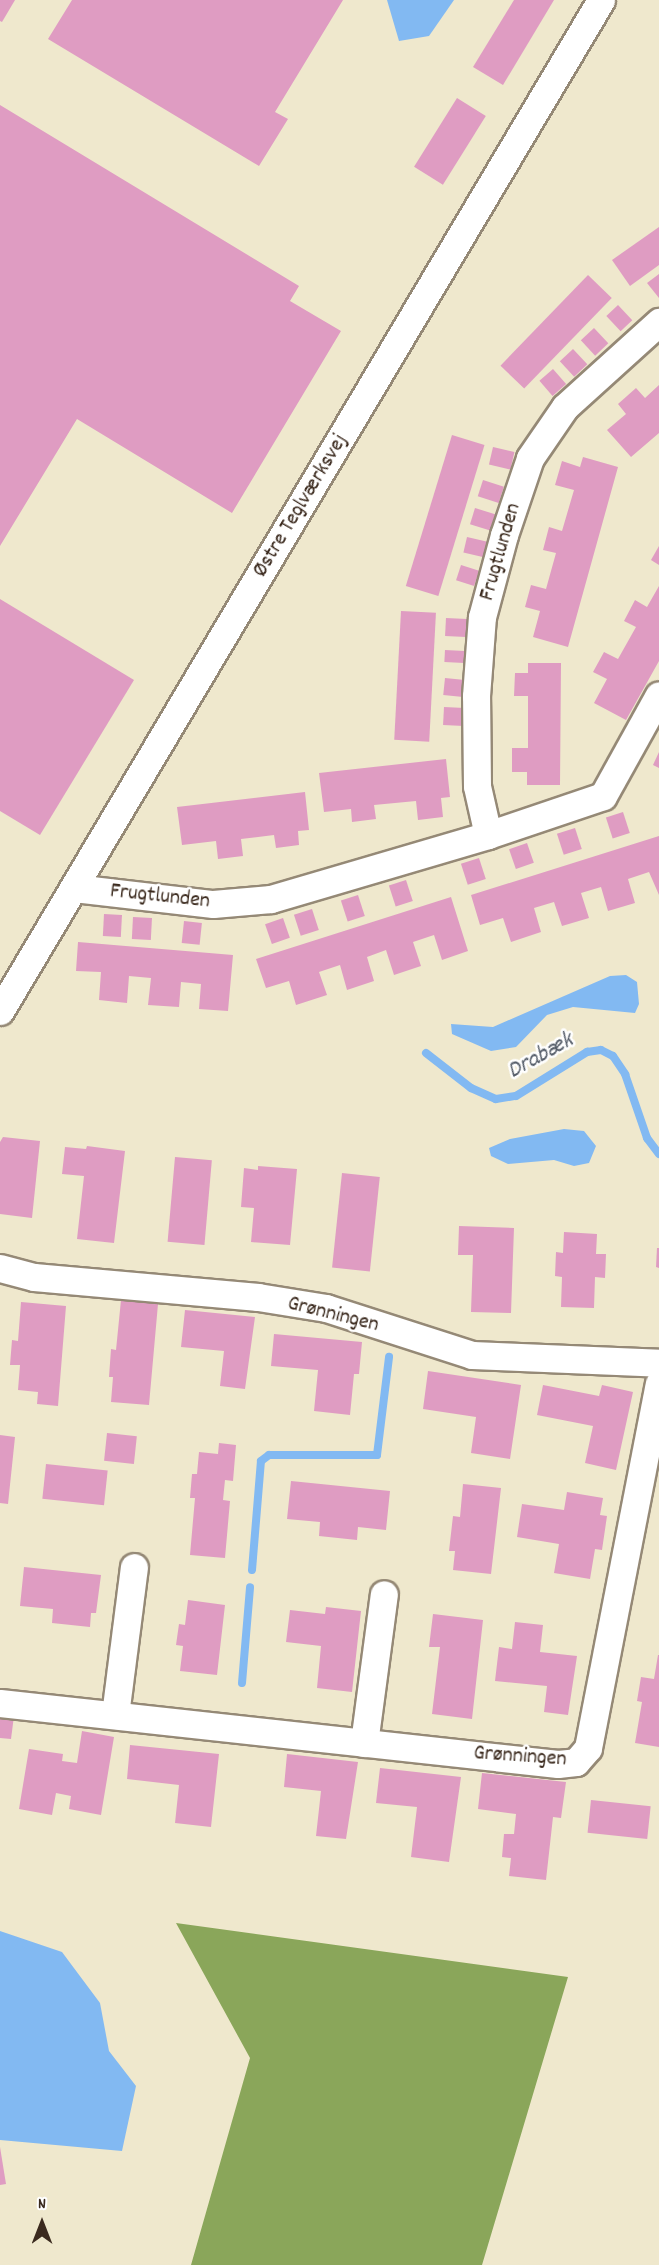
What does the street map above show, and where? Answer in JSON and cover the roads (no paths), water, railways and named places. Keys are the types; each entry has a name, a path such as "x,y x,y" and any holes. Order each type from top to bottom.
{"street":[{"name":"Østre Teglværksvej","path":"0,1011 600,0"},
{"name":"Frugtlunden","path":"488,836 477,786 476,696 482,617 504,535 530,458 565,407 659,322"},
{"name":"Frugtlunden","path":"74,888 213,904 271,899 488,836 603,796 659,695"},
{"name":"Grønningen","path":"2,1273 34,1278 258,1297 326,1308 472,1355 659,1363"},
{"name":"Grønningen","path":"0,1703 558,1764 576,1762 588,1748 659,1384"},
{"path":"115,1715 134,1568"},
{"path":"364,1743 384,1594"}],"water":[{"path":"387,0 454,0 429,36 399,41"},
{"path":"626,975 637,982 639,1004 635,1013 573,1007 547,1015 516,1047 491,1051 452,1034 451,1024 493,1027 610,976"},
{"path":"564,1129 584,1131 596,1146 589,1163 574,1166 554,1160 508,1164 491,1156 489,1148 510,1139"},
{"path":"0,1931 62,1952 100,2003 109,2051 136,2086 122,2151 0,2140"}],"waterway":[{"name":"Drabæk","path":"426,1053 471,1088 496,1099 516,1096 587,1052 601,1050 613,1056 625,1074 647,1138 659,1154"},
{"path":"252,1570 261,1461 269,1455 377,1455 389,1357"},
{"path":"242,1683 250,1587"}]}
